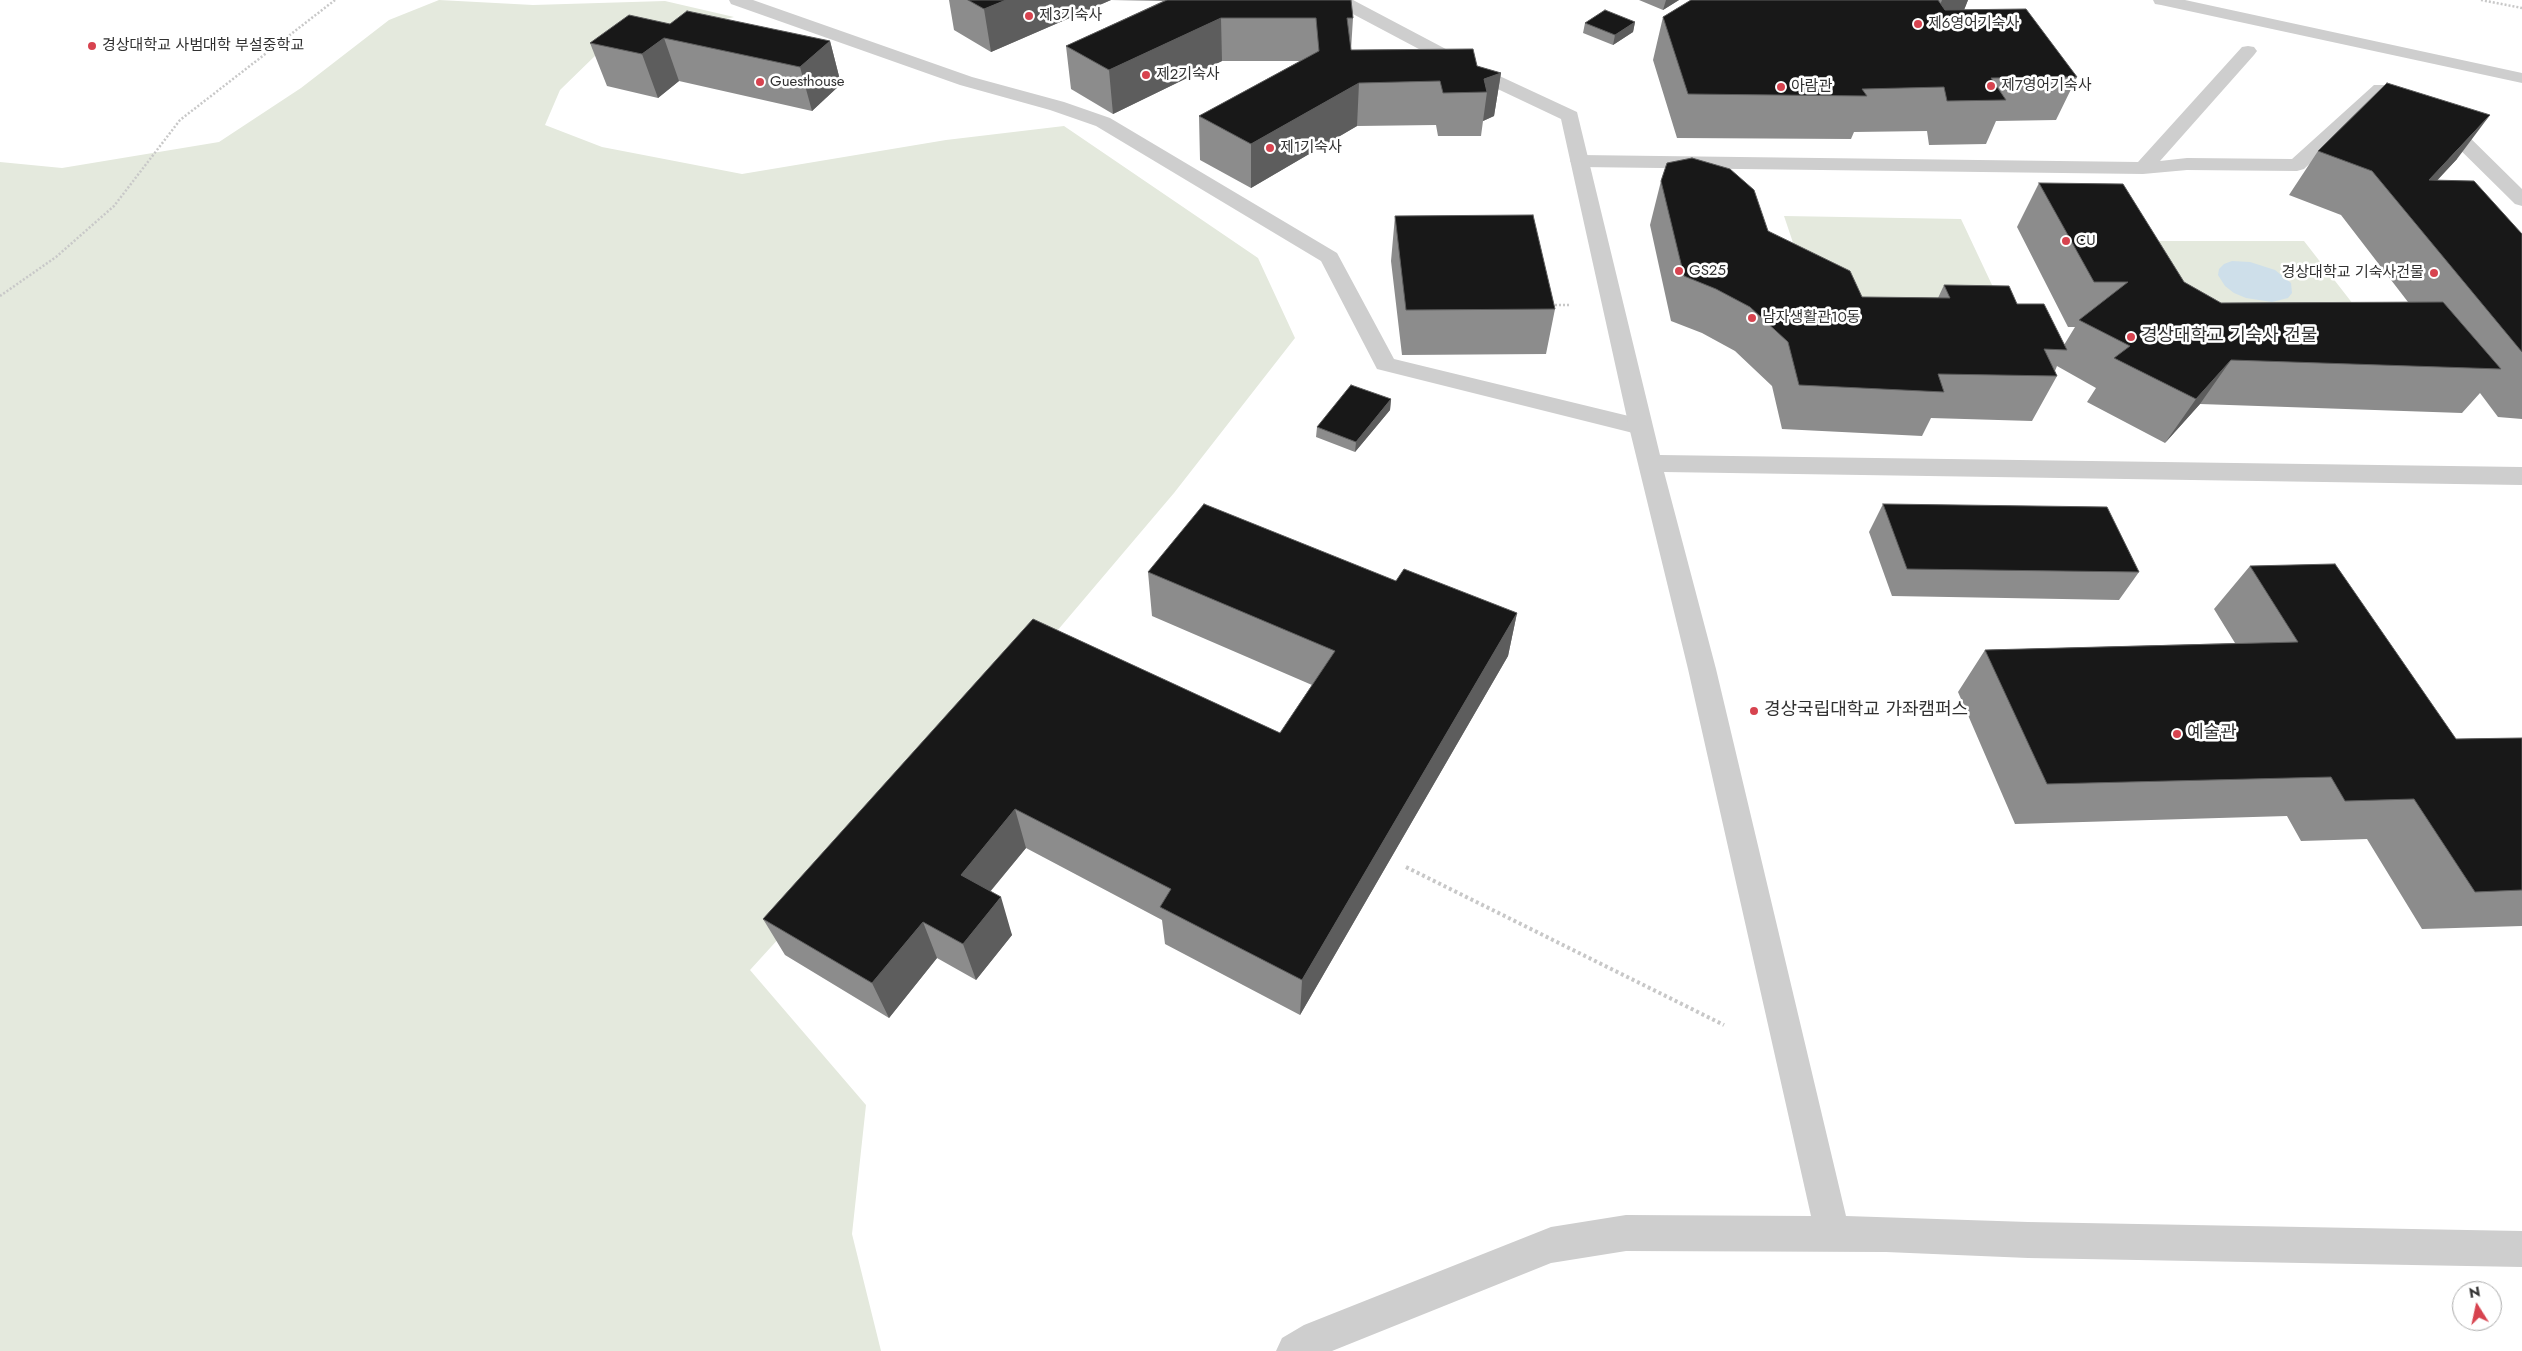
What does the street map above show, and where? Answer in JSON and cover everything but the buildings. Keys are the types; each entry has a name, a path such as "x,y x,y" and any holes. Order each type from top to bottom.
{"street":[{"path":"737,0 966,81 1056,106 1103,122 1330,257 1385,364 1641,427"},
{"path":"1340,0 1472,70 1570,116 1641,427 1706,688 1833,1234"},
{"path":"2161,0 2522,78"},
{"path":"2142,168 2248,50"},
{"path":"1580,161 2142,168 2187,164 2297,166 2380,89"},
{"path":"2444,123 2522,200"},
{"path":"1650,463 2522,476"},
{"path":"1295,1351 1317,1338 1551,1246 1626,1233 1833,1234 2522,1249"}],"path":[{"path":"0,296 56,257 114,206 180,120 335,0"},
{"path":"2481,0 2522,8"},
{"path":"1544,306 1577,305"},
{"path":"1406,867 1724,1025"}],"shaded area":[{"path":"439,0 533,5 665,1 734,17 598,53 560,90 545,125 602,147 742,174 946,140 1064,126 1258,258 1295,338 1174,493 1029,664 750,970 866,1105 852,1234 881,1351 0,1351 0,162 62,168 219,142 301,88 389,20"},
{"path":"1784,216 1961,219 2000,302 1812,299"},
{"path":"2150,241 2304,241 2367,322 2204,322"}],"water":[{"path":"2232,261 2250,262 2275,270 2291,283 2292,293 2288,298 2272,302 2246,298 2234,293 2225,286 2218,275 2219,269 2224,264"}],"place":[{"name":"제3기숙사","path":"1029,16"},
{"name":"제6영어기숙사","path":"1918,24"},
{"name":"경상대학교 사범대학 부설중학교","path":"92,46"},
{"name":"제2기숙사","path":"1146,75"},
{"name":"Guesthouse","path":"760,82"},
{"name":"제7영어기숙사","path":"1991,86"},
{"name":"아람관","path":"1781,87"},
{"name":"제1기숙사","path":"1270,148"},
{"name":"CU","path":"2066,241"},
{"name":"GS25","path":"1679,271"},
{"name":"경상대학교 기숙사건물","path":"2434,273"},
{"name":"남자생활관10동","path":"1752,318"},
{"name":"경상대학교 기숙사 건물","path":"2131,337"},
{"name":"경상국립대학교 가좌캠퍼스","path":"1754,711"},
{"name":"예술관","path":"2177,734"}]}
